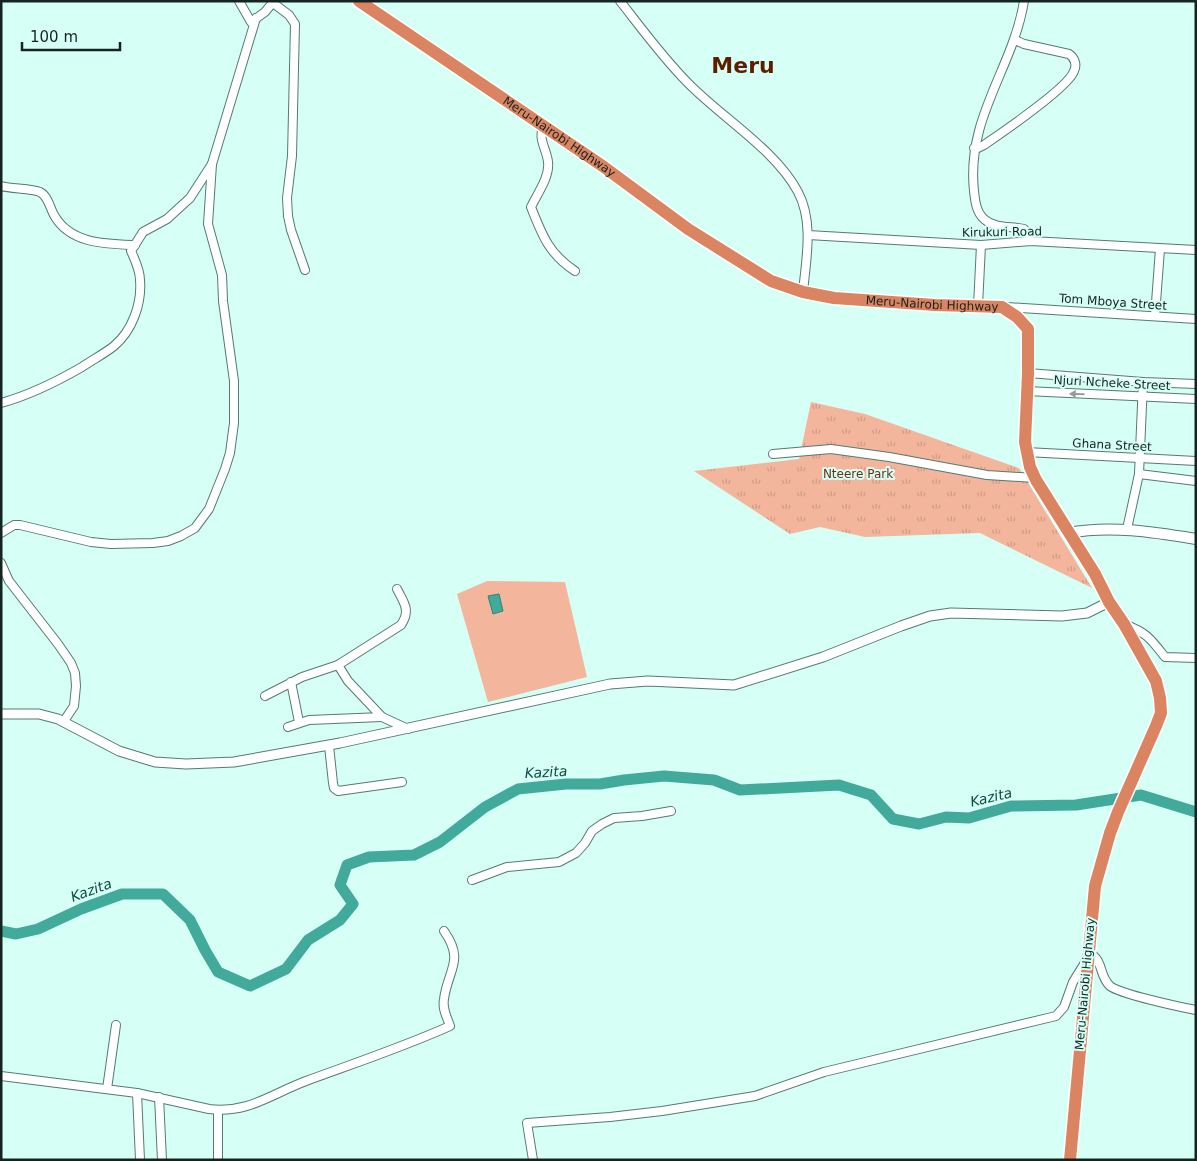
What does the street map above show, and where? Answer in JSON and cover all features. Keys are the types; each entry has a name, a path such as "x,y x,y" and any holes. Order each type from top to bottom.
{"highway":[{"name":"Meru-Nairobi Highway","path":"359,1 604,167 688,229 772,281 803,292 844,299 1002,307 1017,317 1028,329"},
{"path":"1028,329 1026,452 1035,478 1124,624"},
{"name":"Meru-Nairobi Highway","path":"1070,1160 1095,886 1118,812 1161,713 1156,680 1124,624"}],"main road":[{"path":"1068,533 1090,529 1127,529 1196,539"}],"street":[{"path":"239,1 254,20"},
{"path":"620,1 688,83 765,151 798,192 805,214 808,235 803,292"},
{"path":"1024,1 1015,40 977,134 972,172 975,202 983,218 991,224 1024,229 1032,242"},
{"path":"1,533 14,525 20,525 91,542 111,544 153,543 168,541 182,536 195,528 209,510 226,469 234,423 234,381 223,301 222,275 208,224 212,164 254,20 274,2 289,15 295,24 292,156 287,198 291,230 305,270"},
{"path":"974,148 984,145 1012,125 1058,90 1074,72 1074,58 1069,54 1024,44 1015,40"},
{"path":"543,127 541,138 549,163 548,172 531,207 541,235 551,250 563,263 575,271"},
{"path":"1,403 41,388 70,374 115,345 134,319 138,305 140,280 132,251 135,245 143,232 167,219 190,198 212,164"},
{"path":"1,186 39,192 46,198 57,221 65,229 82,238 112,245 135,245"},
{"name":"Kirukuri Road","path":"808,235 981,245 1032,242 1196,250"},
{"path":"978,306 981,245"},
{"path":"1155,316 1160,249"},
{"name":"Tom Mboya Street","path":"1002,307 1196,319"},
{"path":"1028,329 1030,308"},
{"name":"Njuri Ncheke Street","path":"1028,374 1196,384"},
{"path":"1127,529 1140,474 1143,382"},
{"name":"Njuri Ncheke Street","path":"1026,391 1196,399"},
{"path":"773,454 831,449 889,457 987,475 1035,478"},
{"name":"Ghana Street","path":"1026,452 1196,461"},
{"path":"1140,474 1196,481"},
{"path":"1,563 9,580 62,650 75,673 74,706 64,721"},
{"path":"265,696 311,673 338,665 401,625 407,614 406,606 397,588"},
{"path":"1,714 39,714 64,721 119,751 155,762 186,764 234,762 329,746 610,684 648,680 734,685 824,657 930,616 951,613 1062,616 1087,613 1109,602"},
{"path":"1124,624 1140,630 1149,636 1165,657 1196,658"},
{"path":"338,665 348,681 382,717 408,729"},
{"path":"291,682 299,722"},
{"path":"288,727 299,722 322,719 382,717"},
{"path":"329,746 333,783 334,788 338,791 345,792 402,782"},
{"path":"472,880 507,867 559,862 576,853 592,831 614,818 671,811"},
{"path":"1,1076 137,1093 218,1110 243,1108 304,1082 389,1052 450,1026 445,1014 444,999 456,956 450,940 444,931"},
{"path":"533,1160 527,1123 653,1112 755,1096 824,1072 1056,1016 1064,1007 1088,955 1098,959 1105,980 1111,986 1133,994 1196,1010"},
{"path":"107,1089 116,1025"},
{"path":"137,1093 140,1160"},
{"path":"160,1097 162,1160"},
{"path":"218,1110 218,1160"}],"green space":[{"name":"Nteere Park","path":"811,402 865,414 1019,468 1092,588 980,533 865,537 820,527 790,534 694,471 799,459"},
{"path":"487,581 565,582 587,677 488,702 457,594"}],"shaded area":[{"path":"499,594 503,611 493,614 488,596"}],"waterway":[{"name":"Kazita","path":"1,931 16,934 38,929 81,909 122,894 163,894 190,920 218,972 250,986 286,969 308,940 340,920 353,904 340,885 347,865 369,857 414,855 440,842 485,807 518,789 566,784 600,784 664,776 714,780 740,790 839,785 871,795 893,819 919,824 946,817 969,818 1011,806 1076,805 1141,795 1196,812"}],"district":[{"name":"Meru","path":"743,65"}]}
